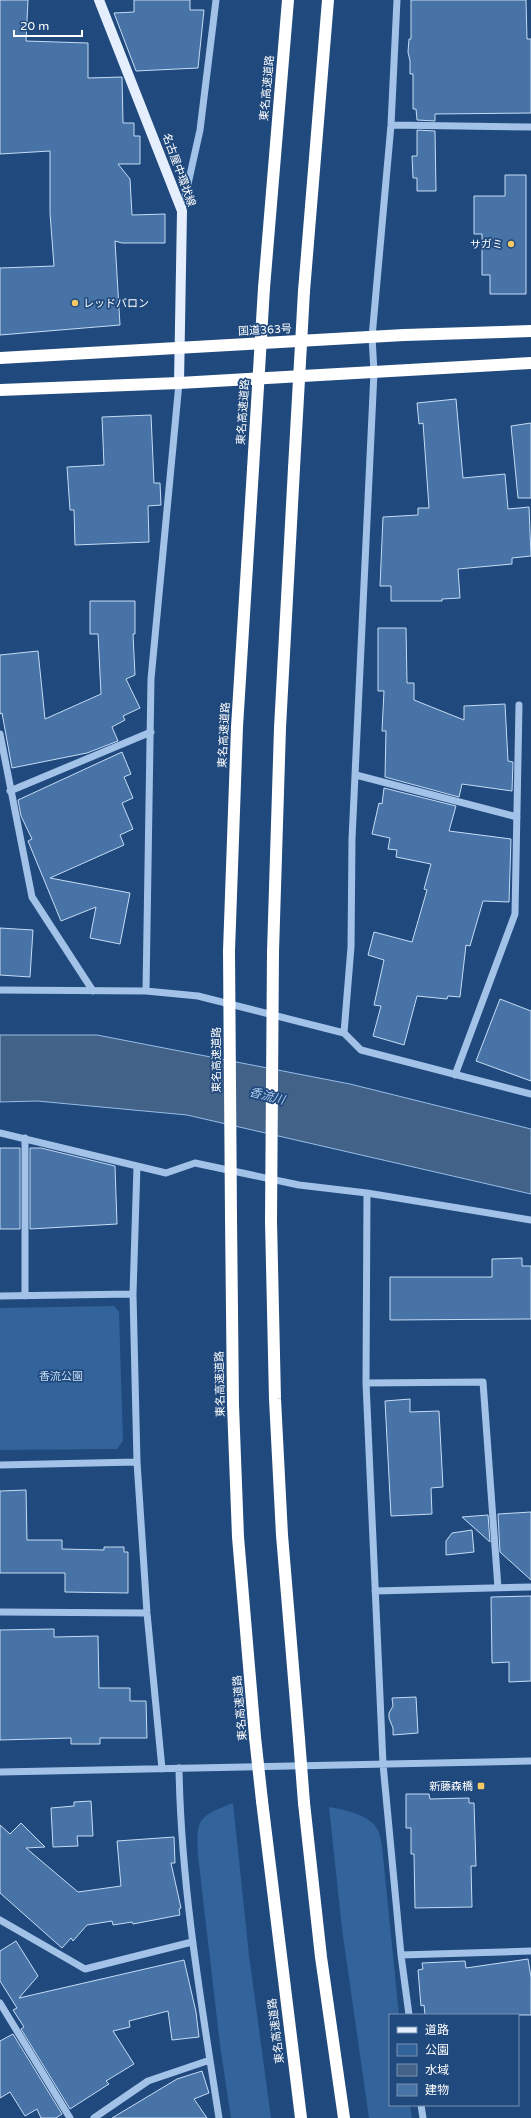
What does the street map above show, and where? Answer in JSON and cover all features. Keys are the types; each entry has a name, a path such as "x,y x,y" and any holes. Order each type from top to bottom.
{"highway":[{"name":"東名高速道路","path":"288,0 264,288 237,727 229,951 233,1405 238,1537 255,1737 301,2118"},
{"path":"328,0 304,290 280,728 273,952 271,1221 276,1414 282,1535 304,1803 321,1957 344,2118"},
{"name":"国道363号","path":"0,358 372,337 531,331"},
{"path":"0,390 179,383 531,363"}],"main road":[{"name":"名古屋中環状線","path":"99,0 182,211 179,383"}],"street":[{"path":"182,211 200,130 216,0"},
{"path":"344,1033 351,947 352,839 374,372 372,337 391,125 397,0"},
{"path":"391,125 531,126"},
{"path":"146,991 151,679 179,383"},
{"path":"455,1075 515,914 519,705"},
{"path":"10,791 151,732"},
{"path":"0,734 32,897 93,991"},
{"path":"356,775 517,817"},
{"path":"0,990 146,991 198,996 344,1033 361,1050 531,1094"},
{"path":"0,1133 166,1172 195,1163 299,1185 367,1193 531,1220"},
{"path":"25,1138 25,1296"},
{"path":"137,1166 133,1294 137,1462 147,1613 162,1769"},
{"path":"367,1193 366,1383 375,1591 384,1764 401,1956 409,2014"},
{"path":"0,1296 133,1294"},
{"path":"366,1383 483,1382 498,1588"},
{"path":"0,1465 137,1462"},
{"path":"375,1591 531,1587"},
{"path":"0,1612 147,1613"},
{"path":"0,1772 531,1761"},
{"path":"179,1768 180,1805 192,1942 219,2118"},
{"path":"0,1921 85,1969 192,1942"},
{"path":"401,1956 531,1951"},
{"path":"0,2003 70,2118"},
{"path":"94,2118 148,2081 210,2060"},
{"path":"421,2106 422,2118"}],"green space":[{"name":"香流公園","path":"114,1306 119,1312 123,1441 117,1449 0,1450 0,1308"},
{"path":"233,1803 249,1955 271,2118 231,2118 220,2045 197,1843 199,1826 202,1820 212,1812"},
{"path":"329,1807 349,1811 363,1816 374,1825 380,1836 399,2014 389,2014 389,2106 410,2106 412,2118 369,2118 342,1929"}],"water":[{"name":"香流川","path":"0,1035 97,1035 350,1084 531,1129 531,1194 187,1115 37,1101 0,1102"}],"building":[{"path":"0,0 28,0 26,41 88,43 88,78 122,77 123,123 134,123 134,136 140,136 140,164 118,164 130,179 132,215 165,214 165,243 122,243 115,241 120,325 0,335 0,268 54,266 50,213 50,151 0,154"},
{"path":"134,0 190,0 190,10 204,10 198,68 136,71 114,13 134,12"},
{"path":"411,0 526,0 527,39 531,39 531,113 435,114 435,121 417,120 416,109 413,109 413,74 410,74 408,52 409,39 411,39"},
{"path":"417,130 435,131 436,191 417,191 417,178 413,178 412,156 417,156"},
{"path":"505,175 526,175 526,294 490,294 490,275 482,275 482,234 474,234 474,196 505,196"},
{"path":"456,399 463,478 505,474 508,509 529,507 531,556 512,558 512,564 458,569 460,598 442,599 442,601 391,601 391,586 380,586 383,517 418,515 418,508 429,508 423,423 419,424 417,403"},
{"path":"151,415 154,483 160,483 161,505 148,506 149,542 75,545 74,510 70,510 67,467 104,465 102,417"},
{"path":"531,423 531,498 518,498 511,426"},
{"path":"90,601 135,601 135,634 133,634 135,675 126,679 140,708 123,716 125,720 112,727 118,741 87,753 12,768 2,713 0,714 0,655 38,651 45,719 101,694 98,634 90,634"},
{"path":"378,628 406,628 407,683 414,683 414,700 464,720 464,706 505,704 508,761 513,762 512,791 462,784 459,797 385,777 386,731 382,731 384,691 378,691"},
{"path":"122,752 131,774 124,777 133,798 122,803 133,829 120,835 124,845 50,878 130,893 120,944 90,938 96,907 61,921 28,841 32,839 21,816 18,800"},
{"path":"384,788 456,806 449,831 511,839 509,902 483,901 470,946 466,945 460,997 448,996 447,999 417,996 404,1045 373,1036 381,1006 374,1005 384,960 368,955 374,932 412,942 427,890 424,889 431,864 396,857 397,850 388,849 390,838 372,834 379,803 382,804"},
{"path":"0,928 33,930 30,977 0,975"},
{"path":"500,999 531,1011 531,1081 476,1061"},
{"path":"0,1148 20,1148 20,1229 0,1229"},
{"path":"30,1148 41,1148 115,1166 117,1224 30,1229"},
{"path":"522,1258 522,1266 531,1266 531,1319 390,1320 390,1277 492,1277 492,1259"},
{"path":"410,1399 410,1412 439,1411 443,1487 431,1488 432,1514 391,1516 385,1401"},
{"path":"26,1490 27,1540 62,1540 62,1549 104,1550 104,1547 124,1547 124,1552 128,1552 128,1593 65,1592 65,1573 0,1573 0,1491"},
{"path":"531,1512 531,1580 500,1552 498,1514"},
{"path":"488,1515 490,1542 462,1517"},
{"path":"472,1530 474,1552 446,1555 446,1541 452,1533"},
{"path":"531,1596 531,1681 509,1682 509,1662 492,1663 491,1597"},
{"path":"54,1629 54,1637 98,1636 99,1688 130,1688 130,1701 146,1701 147,1738 100,1738 100,1744 71,1744 71,1738 0,1740 0,1630"},
{"path":"416,1697 418,1733 393,1735 393,1728 389,1718 389,1713 393,1706 392,1698"},
{"path":"406,1794 429,1794 430,1799 469,1798 469,1803 474,1803 476,1866 471,1866 472,1907 415,1908 414,1854 411,1854 411,1828 406,1828"},
{"path":"91,1801 93,1836 77,1836 78,1846 53,1847 51,1808 74,1806 74,1802"},
{"path":"21,1823 45,1847 26,1848 78,1892 121,1886 117,1841 174,1837 175,1863 171,1863 181,1908 179,1909 180,1915 133,1924 132,1922 113,1925 112,1921 87,1925 73,1941 71,1938 62,1948 0,1893 0,1825 10,1834"},
{"path":"16,1941 38,1976 19,1998 184,1960 196,2012 199,2037 172,2040 168,2011 129,2021 130,2027 113,2031 134,2064 106,2081 109,2084 70,2109 21,2029 24,2027 13,2010 17,2008 0,1981 0,1951"},
{"path":"528,1959 531,1977 531,2015 425,2014 424,2005 421,2006 418,1970 423,1969 422,1963 465,1961 466,1968"},
{"path":"13,2034 62,2114 56,2118 41,2118 37,2109 25,2116 10,2092 0,2098 0,2041"},
{"path":"202,2071 209,2093 194,2099 207,2118 112,2118 177,2079"}],"place":[{"name":"サガミ","path":"511,244"},
{"name":"レッドバロン","path":"75,303"},
{"name":"新藤森橋","path":"481,1786"}]}
